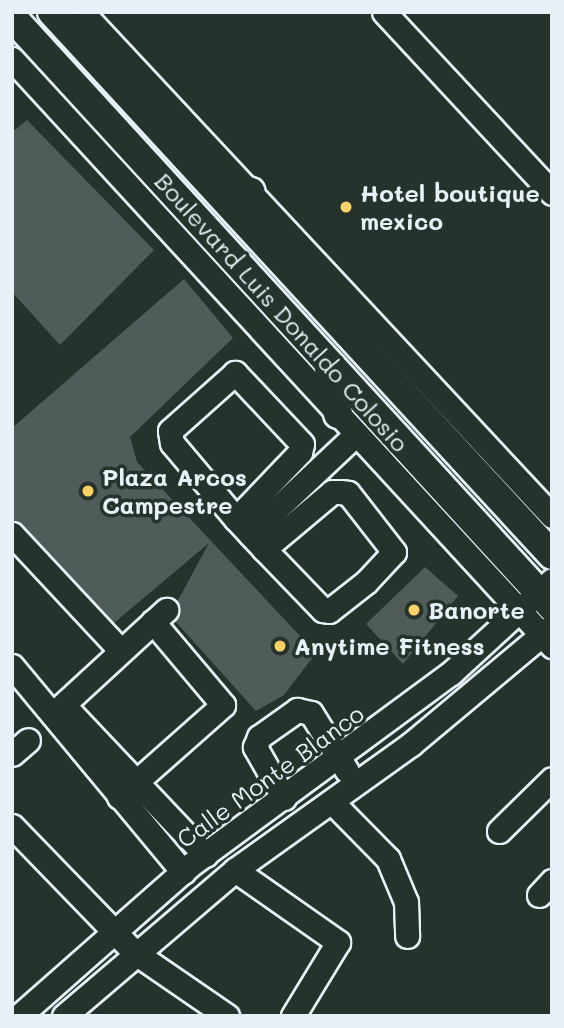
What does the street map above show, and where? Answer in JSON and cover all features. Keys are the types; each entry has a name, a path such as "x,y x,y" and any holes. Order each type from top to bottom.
{"main road":[{"name":"Boulevard Luis Donaldo Colosio","path":"52,12 552,555"},
{"name":"Boulevard Luis Donaldo Colosio","path":"12,18 543,598"},
{"path":"209,181 251,192"},
{"path":"328,363 347,424"}],"street":[{"path":"82,12 552,516"},
{"path":"384,12 552,193"},
{"name":"Boulevard Luis Donaldo Colosio","path":"12,59 347,424 543,598 548,635"},
{"path":"250,534 300,452 302,444 234,373 170,430 172,443 250,534 328,611 366,582 394,552 348,493 332,492 250,534"},
{"path":"250,534 347,424"},
{"path":"12,534 121,651"},
{"name":"Calle Monte Blanco","path":"19,1016 183,872 451,673 543,598"},
{"path":"58,709 159,616 223,705 128,790"},
{"path":"64,1016 134,952 235,870 356,785 548,635"},
{"path":"12,666 58,709 128,790 183,872"},
{"path":"284,798 257,755 259,737 304,708 356,785"},
{"path":"499,831 552,779"},
{"path":"128,790 205,855"},
{"path":"332,802 388,859 406,902 407,936"},
{"path":"12,826 134,952 227,1016"},
{"path":"235,870 338,942 293,1016"}],"building":[{"path":"27,120 154,250 60,345 12,292 12,132"},
{"name":"Plaza Arcos Campestre","path":"184,279 233,338 130,437 137,462 316,653 284,695 256,711 175,621 179,613 177,602 209,543 114,623 22,524 12,520 12,428"},
{"name":"Banorte","path":"425,567 458,596 403,664 366,624"}],"place":[{"name":"Hotel boutique mexico","path":"346,207"},
{"name":"Plaza Arcos Campestre","path":"88,491"},
{"name":"Banorte","path":"414,610"},
{"name":"Anytime Fitness","path":"280,646"}]}
